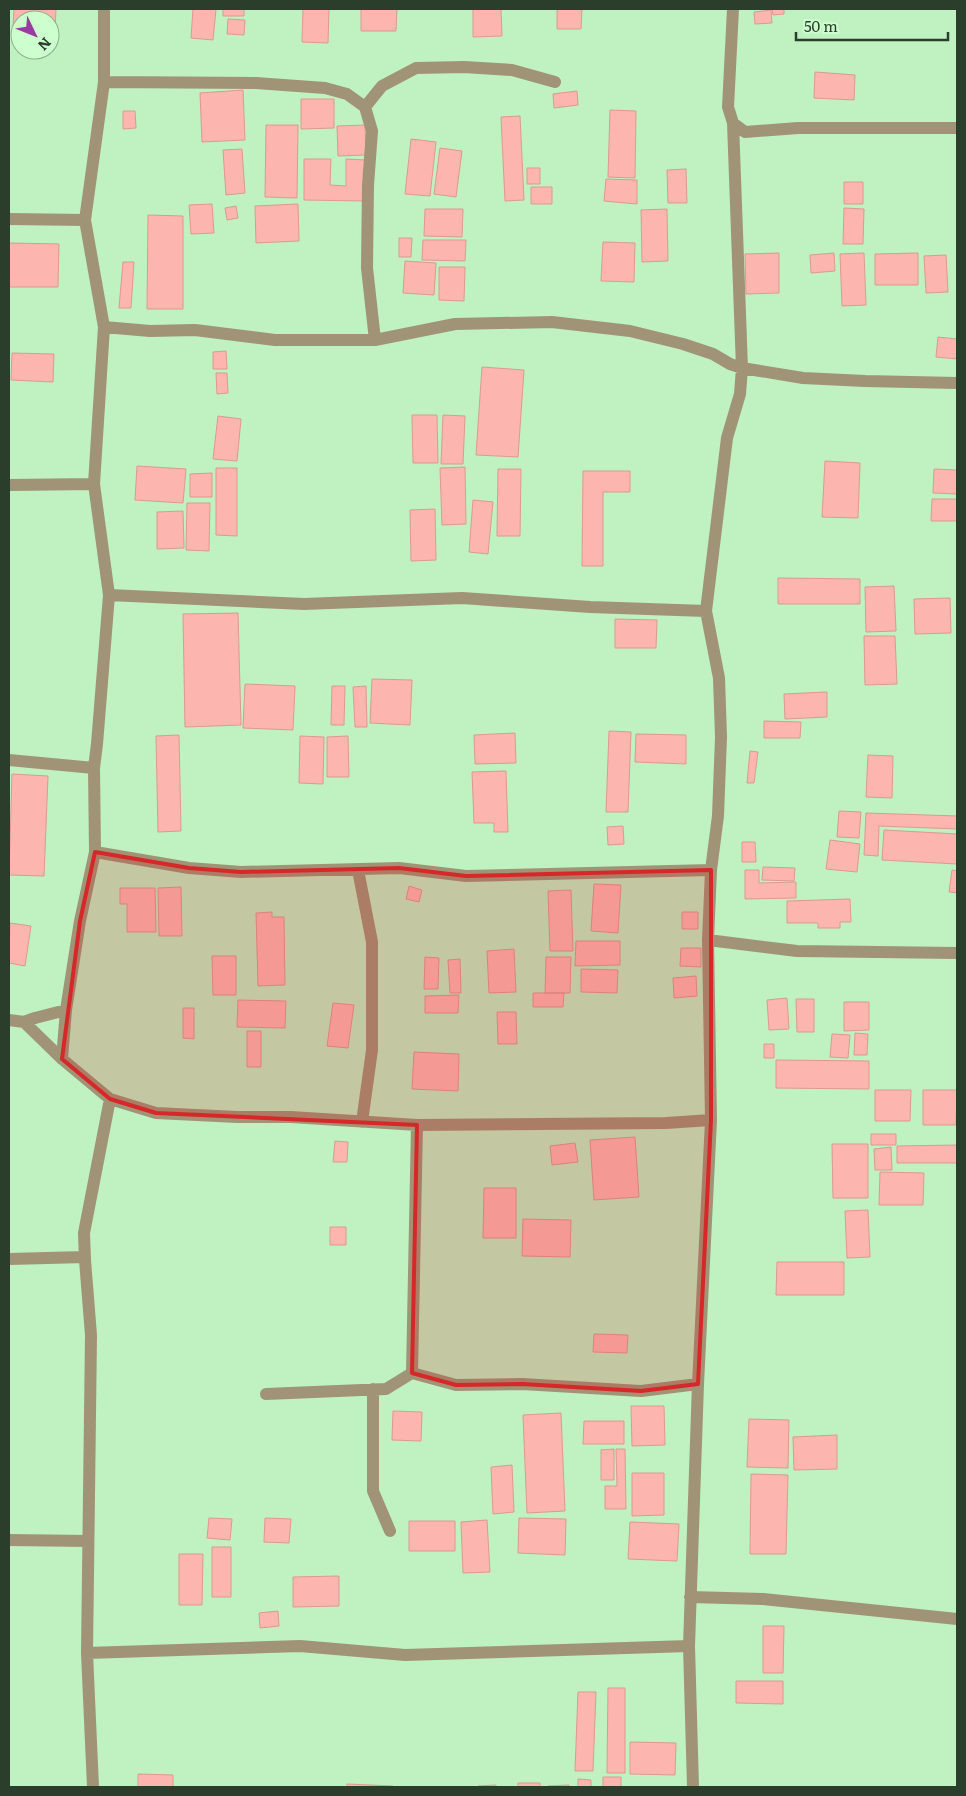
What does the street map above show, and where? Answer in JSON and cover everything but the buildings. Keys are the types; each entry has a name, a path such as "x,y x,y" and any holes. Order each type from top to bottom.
{"street":[{"path":"62,1059 66,1010 80,921 95,852 94,768 109,595 94,484 104,327 85,220 104,82 104,9"},
{"path":"694,1787 689,1646 690,1597 711,1120 708,940 712,870 718,816 721,737 719,678 706,611 727,438 740,394 742,368 733,123 728,107 733,9"},
{"path":"365,107 382,86 416,68 464,67 512,70 554,82"},
{"path":"104,82 256,83 325,88 347,94 365,107 372,131 368,185 367,268 375,340"},
{"path":"733,123 745,132 798,128 957,128"},
{"path":"9,219 85,220"},
{"path":"104,327 150,331 195,330 276,340 375,340 455,324 552,322 630,331 683,344 713,354 730,364 742,368 803,378 957,383"},
{"path":"9,485 94,484"},
{"path":"109,595 304,604 462,598 590,607 706,611"},
{"path":"9,760 94,768"},
{"path":"95,852 189,868 241,872 398,868 466,876 712,870"},
{"path":"358,870 372,942 372,1050 362,1122"},
{"path":"708,940 797,951 957,953"},
{"path":"9,1020 24,1022 66,1010"},
{"path":"24,1022 62,1059 110,1099 156,1113 237,1118 290,1116 417,1125 666,1123 711,1120"},
{"path":"94,1787 87,1654 91,1335 84,1233 110,1099"},
{"path":"412,1373 417,1125"},
{"path":"9,1259 85,1257"},
{"path":"266,1394 386,1389 412,1373 456,1386 522,1384 641,1392 698,1384"},
{"path":"373,1389 373,1490 390,1531"},
{"path":"9,1540 88,1541"},
{"path":"690,1597 762,1599 957,1619"},
{"path":"87,1654 300,1646 405,1655 689,1646"}],"highlighted area":[{"path":"95,852 189,868 241,872 399,868 466,876 711,870 711,1120 698,1384 641,1391 522,1384 456,1385 412,1373 417,1125 156,1113 110,1099 62,1059 80,921"}]}
